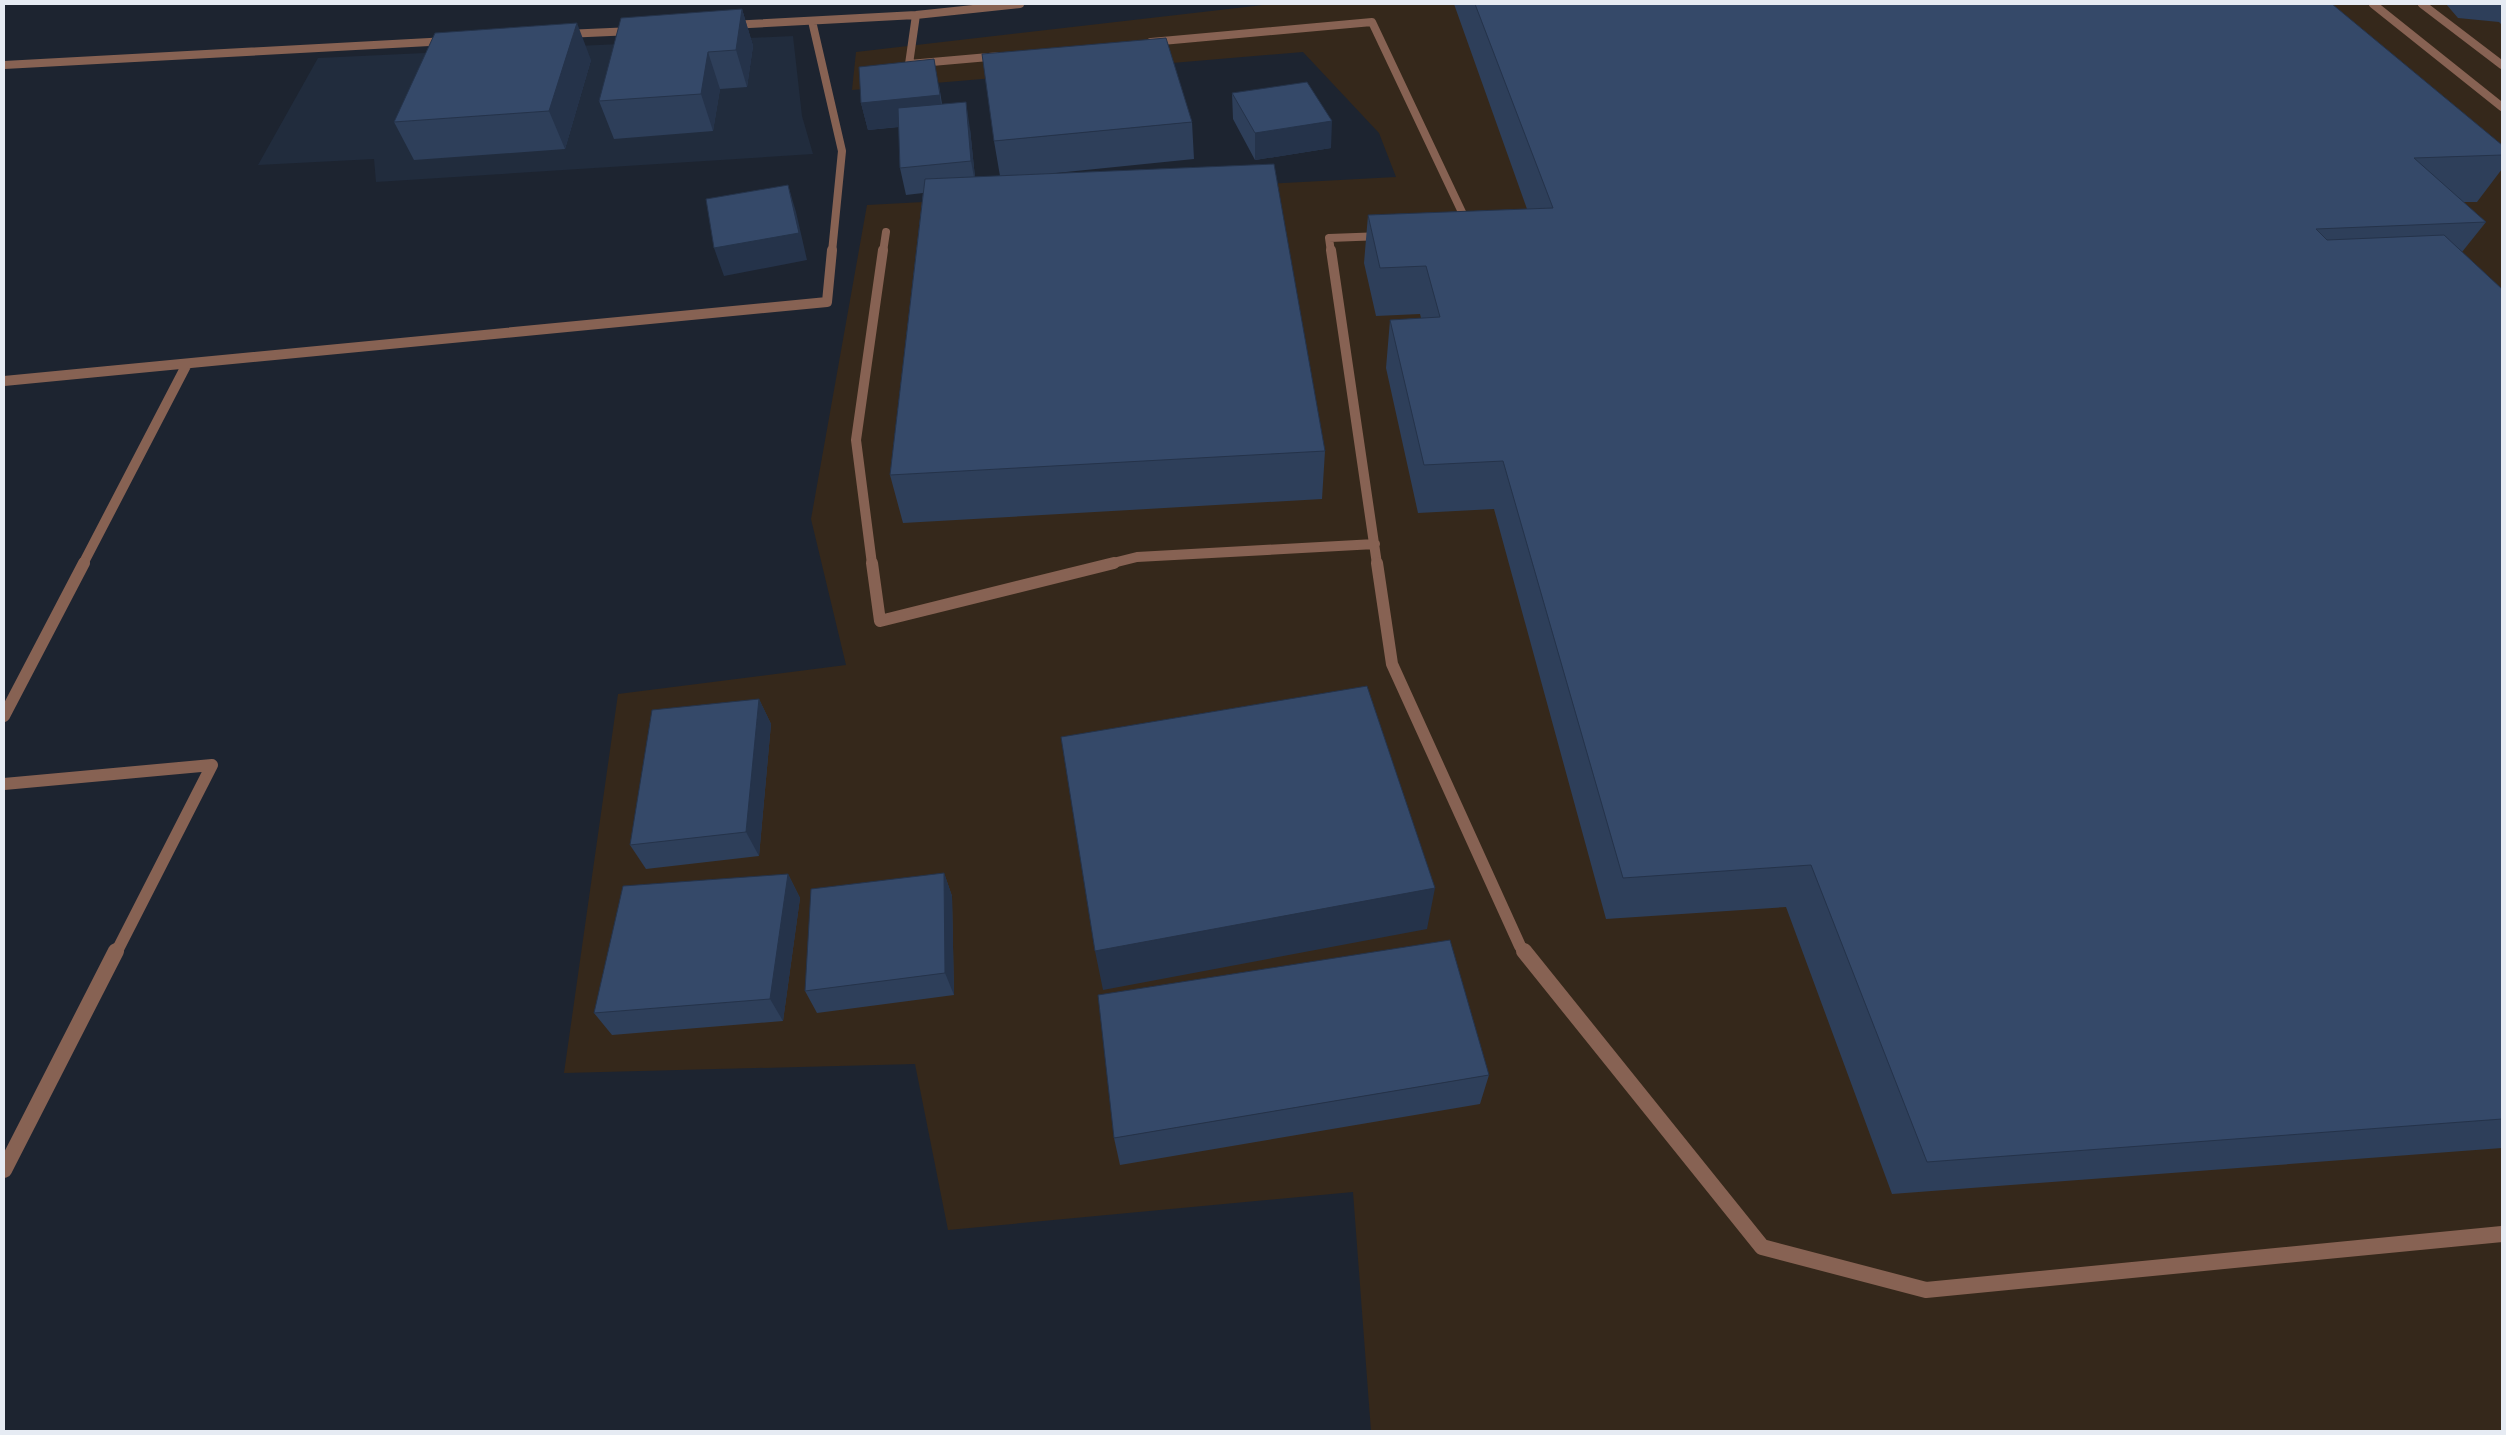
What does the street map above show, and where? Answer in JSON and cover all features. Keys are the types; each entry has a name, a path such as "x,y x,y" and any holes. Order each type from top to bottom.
{"street":[{"path":"724,26 916,15 1020,4"},
{"path":"2372,4 2502,108"},
{"path":"2422,4 2502,65"},
{"path":"916,15 910,64 1018,54"},
{"path":"4,381 827,302 842,151 812,20"},
{"path":"1136,44 1372,22 1472,232 1453,233"},
{"path":"558,35 646,30"},
{"path":"4,66 460,40"},
{"path":"886,232 856,440 880,621 1137,557 1375,544"},
{"path":"1396,235 1329,238 1392,664 1520,946 1762,1247 1926,1290 2502,1234"},
{"path":"4,716 187,364"},
{"path":"4,784 212,765 4,1170"}],"shaded area":[{"path":"1273,4 2502,4 2502,1431 1371,1431 1353,1192 948,1230 915,1064 564,1073 618,694 846,665 811,519 867,205 1396,177 1379,133 1303,52 852,90 856,52"},
{"path":"793,36 802,116 813,154 376,182 374,159 258,165 318,58"}],"building":[{"path":"1475,4 2332,4 2502,145 2502,155 2414,158 2486,222 2316,229 2327,240 2444,235 2502,289 2502,1119 1927,1162 1811,865 1623,878 1503,461 1424,465 1390,320 1440,317 1426,266 1380,268 1368,215 1553,208"},
{"path":"742,9 736,50 708,52 701,94 599,101 621,18"},
{"path":"577,23 549,111 394,122 435,33"},
{"path":"1166,38 1192,122 994,141 982,54"},
{"path":"934,59 940,95 861,103 859,67"},
{"path":"1307,82 1332,121 1255,133 1232,93"},
{"path":"966,102 971,161 900,168 898,108"},
{"path":"1274,164 1325,451 890,475 925,179"},
{"path":"788,185 799,233 714,248 706,199"},
{"path":"1367,686 1435,888 1095,951 1061,737"},
{"path":"759,699 746,832 630,845 652,710"},
{"path":"944,873 945,973 805,991 811,889"},
{"path":"788,874 770,999 594,1013 623,886"},
{"path":"1450,940 1489,1075 1114,1138 1098,995"}]}
